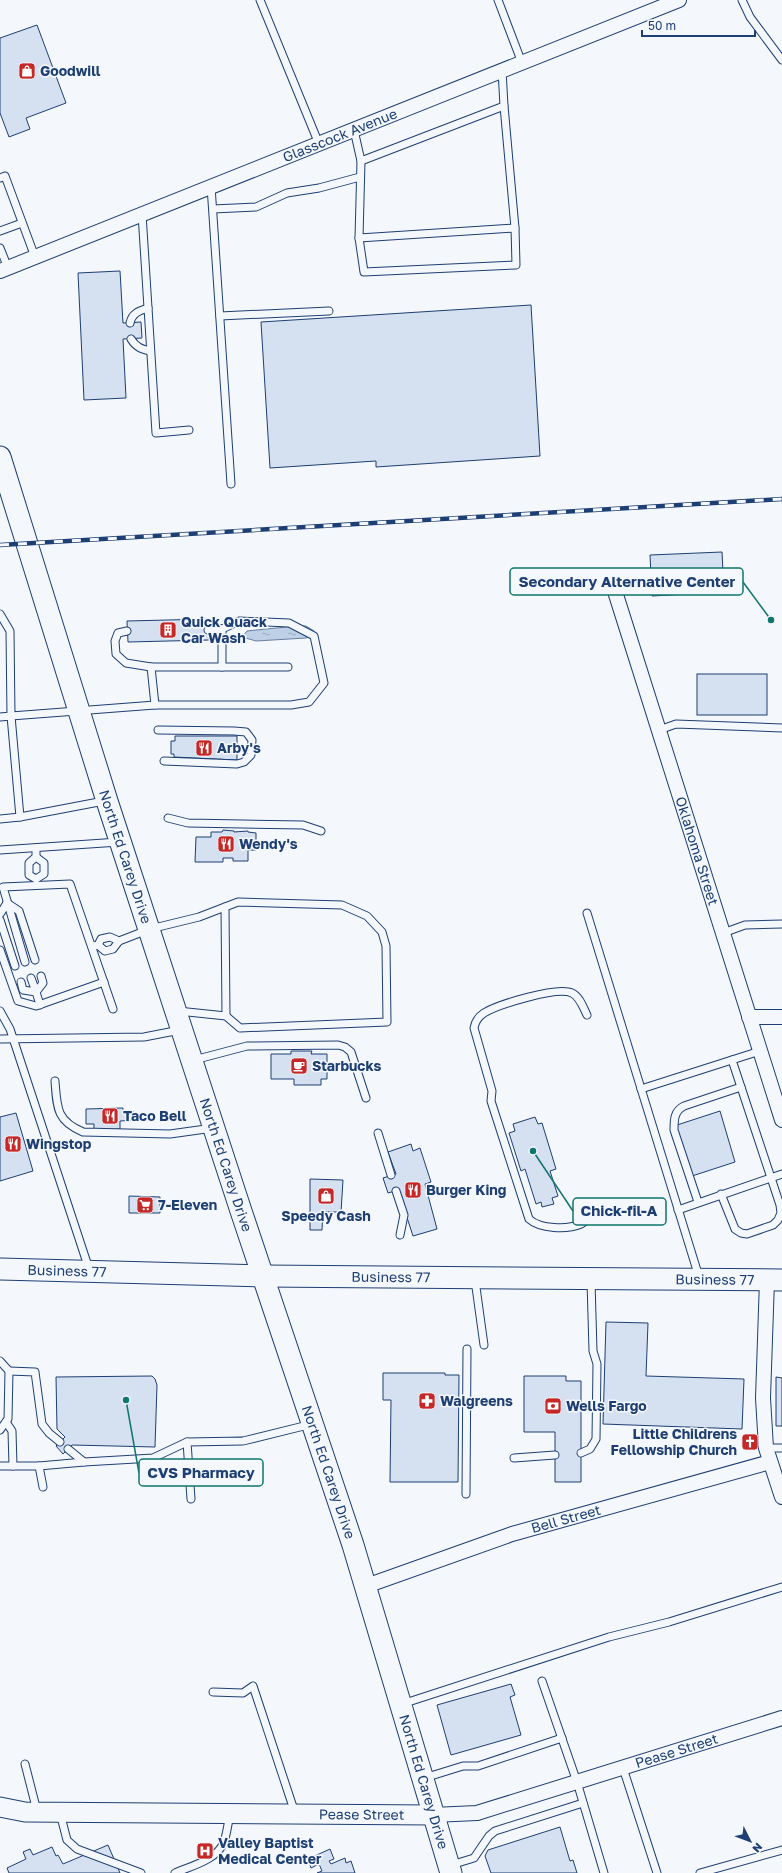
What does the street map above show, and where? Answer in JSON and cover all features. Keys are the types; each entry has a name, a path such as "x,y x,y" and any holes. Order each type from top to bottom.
{"main road":[{"name":"North Ed Carey Drive","path":"0,457 107,801 366,1586 450,1869"},
{"name":"Business 77","path":"0,1269 263,1276 774,1280"}],"street":[{"name":"Glasscock Avenue","path":"4,269 679,0"},
{"name":"Oklahoma Street","path":"612,582 781,1115"},
{"path":"749,1017 782,1017"},
{"path":"774,1280 763,1398 766,1448 782,1497"},
{"name":"Bell Street","path":"366,1586 512,1534 770,1462"},
{"name":"Pease Street","path":"0,1807 25,1812 433,1815 476,1813 782,1718"}],"lane":[{"path":"260,0 319,144"},
{"path":"498,0 522,63"},
{"path":"742,0 750,16 782,60"},
{"path":"354,130 361,161 359,238 364,272 516,265 515,228 502,70"},
{"path":"361,161 504,106"},
{"path":"0,178 5,176 35,257"},
{"path":"213,208 256,207 287,193 319,188 360,177"},
{"path":"211,186 231,484"},
{"path":"142,214 156,433 189,430"},
{"path":"0,231 22,223"},
{"path":"359,238 515,228"},
{"path":"0,248 4,269"},
{"path":"130,323 131,318 137,312 148,308"},
{"path":"220,316 329,311"},
{"path":"131,338 140,349 150,351"},
{"path":"0,614 10,631 11,716 20,817"},
{"path":"0,717 154,705 291,705 309,702 324,683 314,636 289,623 239,621 222,629 208,630"},
{"path":"222,629 222,667"},
{"path":"127,631 118,633 115,641 116,654 126,663 151,667 288,667"},
{"path":"151,667 154,705"},
{"path":"659,730 676,724 782,728"},
{"path":"158,730 246,732 252,740 251,755 244,762 237,764 164,761"},
{"path":"0,819 20,817 107,801"},
{"path":"168,818 188,823 303,825 321,831"},
{"path":"0,850 121,842"},
{"path":"36,848 36,857 29,863 29,875 36,882"},
{"path":"36,857 44,863 44,874 36,882"},
{"path":"25,962 3,887 36,882 70,884 95,946 104,982 113,1009"},
{"path":"0,908 7,901"},
{"path":"0,914 7,901"},
{"path":"7,901 19,911 35,960"},
{"path":"0,1039 144,1037 179,1020 226,1016 240,1028 387,1022 386,946 382,932 367,916 342,905 238,902 199,917 150,930 119,941 113,949 105,951 95,946"},
{"path":"225,907 226,1016"},
{"path":"587,913 700,1280"},
{"path":"0,920 15,966"},
{"path":"723,932 745,925 782,924"},
{"path":"95,946 101,939 110,936 119,941"},
{"path":"0,950 18,1001 36,1006 104,982"},
{"path":"36,992 43,982 40,976"},
{"path":"31,978 40,1005"},
{"path":"21,982 23,990 36,992"},
{"path":"587,1015 580,1001 573,994 565,991 552,991 526,998 484,1013 475,1022 474,1028 492,1091 491,1101 529,1219 540,1226 567,1227 580,1224 597,1210"},
{"path":"0,1011 12,1038 90,1271"},
{"path":"192,1060 246,1046 338,1045 345,1047 350,1052 366,1098"},
{"path":"641,1089 760,1051"},
{"path":"721,1194 735,1229 741,1233 747,1234 772,1225 778,1220 781,1213 780,1205 732,1060"},
{"path":"55,1081 57,1107 62,1119 70,1126 83,1132 170,1134 214,1128"},
{"path":"698,1202 674,1130 674,1118 679,1109 684,1106 741,1087"},
{"path":"378,1133 391,1175"},
{"path":"678,1210 782,1174"},
{"path":"396,1191 404,1215 400,1235"},
{"path":"474,1277 484,1345"},
{"path":"581,1453 590,1449 596,1438 597,1364 593,1350 591,1278"},
{"path":"466,1494 467,1349"},
{"path":"0,1361 9,1371 8,1419 0,1430"},
{"path":"9,1371 35,1372 42,1424 60,1442"},
{"path":"6,1422 12,1431 12,1466"},
{"path":"0,1466 39,1466 153,1458 187,1442 243,1441 312,1424"},
{"path":"187,1442 191,1499"},
{"path":"766,1448 782,1448"},
{"path":"68,1449 84,1462"},
{"path":"514,1458 555,1455"},
{"path":"39,1466 43,1487"},
{"path":"401,1704 609,1637 669,1622 782,1587"},
{"path":"542,1681 577,1782 604,1873"},
{"path":"213,1692 243,1693 253,1686 296,1813"},
{"path":"422,1778 463,1766 478,1766 562,1738"},
{"path":"24,1764 37,1812"},
{"path":"623,1768 657,1873"},
{"path":"450,1869 474,1858 489,1836 495,1831 583,1803"},
{"path":"60,1812 67,1840 77,1849 141,1873"},
{"path":"175,1873 210,1857 218,1850 223,1842 230,1813"},
{"path":"700,1873 782,1850"}],"water":[{"path":"306,626 314,631 311,636 306,638 256,641 242,637 247,631"}],"building":[{"name":"Goodwill","path":"37,25 66,103 26,118 30,129 9,137 0,113 0,38"},
{"path":"120,271 123,323 141,322 142,338 123,339 126,398 84,400 78,273"},
{"path":"531,305 540,456 376,467 376,461 270,468 261,322"},
{"path":"722,552 724,592 652,596 650,555"},
{"name":"Quick Quack Car Wash","path":"208,619 209,640 128,642 127,621"},
{"path":"697,674 767,674 767,715 697,715"},
{"name":"Arby's","path":"175,736 237,736 237,760 174,757 174,754 171,754 171,741 175,741"},
{"name":"Wendy's","path":"223,830 234,832 248,831 256,833 256,850 248,850 248,861 233,861 233,858 223,858 223,862 195,862 196,837 211,837 211,832 222,832"},
{"name":"Starbucks","path":"291,1051 312,1051 311,1054 327,1054 327,1079 321,1079 321,1085 294,1085 294,1079 271,1079 271,1054 291,1054"},
{"name":"Taco Bell","path":"123,1108 123,1113 134,1112 134,1120 120,1121 120,1129 94,1130 94,1124 86,1124 86,1109"},
{"path":"720,1111 735,1162 689,1177 674,1126"},
{"name":"Wingstop","path":"16,1113 33,1171 0,1181 0,1117"},
{"path":"535,1117 538,1124 542,1123 556,1169 550,1171 558,1196 552,1198 554,1204 542,1207 541,1202 536,1204 525,1169 521,1171 509,1133 515,1131 513,1124"},
{"name":"Burger King","path":"411,1144 413,1151 420,1148 431,1182 425,1184 437,1229 413,1236 398,1190 388,1193 383,1178 396,1174 388,1152"},
{"name":"Speedy Cash","path":"310,1179 343,1180 341,1212 323,1212 322,1230 310,1230"},
{"name":"7-Eleven","path":"129,1196 160,1197 160,1213 129,1213"},
{"path":"606,1322 648,1323 646,1376 744,1379 742,1429 603,1424"},
{"name":"Walgreens","path":"383,1373 445,1373 445,1375 459,1375 458,1482 390,1482 391,1400 383,1400"},
{"path":"152,1376 157,1385 155,1447 72,1445 63,1454 56,1446 65,1437 57,1429 56,1377"},
{"name":"Wells Fargo","path":"524,1376 566,1376 566,1381 581,1381 581,1482 555,1482 555,1432 524,1432"},
{"path":"776,1377 782,1378 782,1426 776,1426"},
{"path":"511,1684 515,1695 510,1697 521,1735 451,1755 437,1705"},
{"path":"560,1827 570,1861 573,1860 577,1873 491,1873 485,1856 488,1850"},
{"path":"108,1845 120,1873 9,1873 7,1868 26,1859 23,1852 30,1849 33,1855 52,1847 56,1856 58,1855 63,1864"},
{"path":"330,1849 334,1859 329,1861 331,1864 345,1858 346,1863 351,1861 355,1873 317,1873 322,1871 319,1864 311,1868 308,1859"}],"railway":[{"path":"0,545 782,499"}],"place":[{"name":"Goodwill","path":"27,71"},
{"name":"Secondary Alternative Center","path":"771,620"},
{"name":"Quick Quack Car Wash","path":"168,630"},
{"name":"Arby's","path":"204,748"},
{"name":"Wendy's","path":"226,844"},
{"name":"Starbucks","path":"299,1066"},
{"name":"Taco Bell","path":"110,1116"},
{"name":"Wingstop","path":"13,1144"},
{"name":"Chick-fil-A","path":"533,1151"},
{"name":"Burger King","path":"413,1190"},
{"name":"Speedy Cash","path":"326,1196"},
{"name":"7-Eleven","path":"145,1205"},
{"name":"CVS Pharmacy","path":"126,1400"},
{"name":"Walgreens","path":"427,1401"},
{"name":"Wells Fargo","path":"553,1406"},
{"name":"Little Childrens Fellowship Church","path":"750,1442"},
{"name":"Valley Baptist Medical Center","path":"205,1851"}]}
